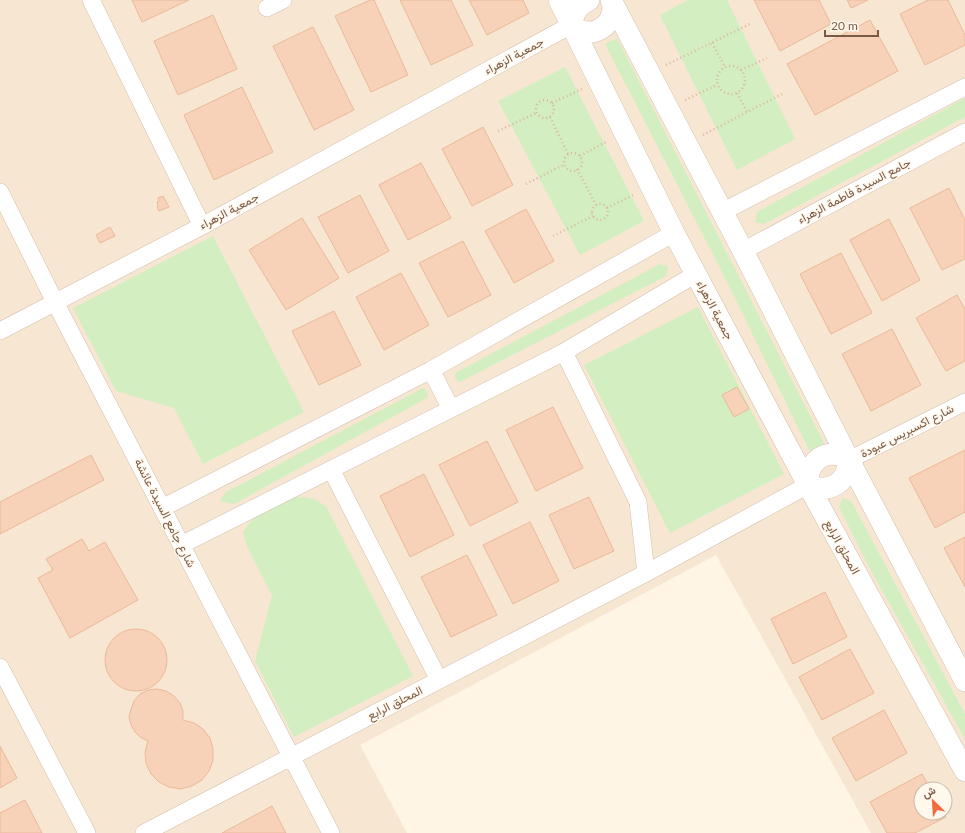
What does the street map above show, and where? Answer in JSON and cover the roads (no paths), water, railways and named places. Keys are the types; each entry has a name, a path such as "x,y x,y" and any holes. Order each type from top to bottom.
{"street":[{"path":"91,0 202,226"},
{"path":"267,8 283,0"},
{"path":"559,0 571,25 579,30 587,32 596,31 604,27 613,13 613,1"},
{"path":"571,25 573,16 577,9 589,0"},
{"path":"613,1 649,73 743,251 849,460 965,681"},
{"name":"جمعية الزهراء","path":"0,331 202,226 571,25 674,233 808,485"},
{"path":"722,212 965,87"},
{"name":"جامع السيدة فاطمة الزهراء","path":"743,251 965,132"},
{"name":"شارع جامع السيدة عائشة","path":"0,192 55,302 331,833"},
{"path":"162,508 431,370 674,233"},
{"path":"181,544 564,352 696,274"},
{"path":"564,352 638,502 646,573"},
{"path":"431,370 451,409"},
{"name":"شارع اكسبريس عبودة","path":"849,460 965,402"},
{"path":"834,454 849,460 845,476 840,482 832,487 816,489 808,485 809,475 817,460 834,454"},
{"path":"331,469 439,680"},
{"name":"المحلق الرابع","path":"144,833 646,573 808,485 965,771"},
{"path":"0,667 87,833"}]}
